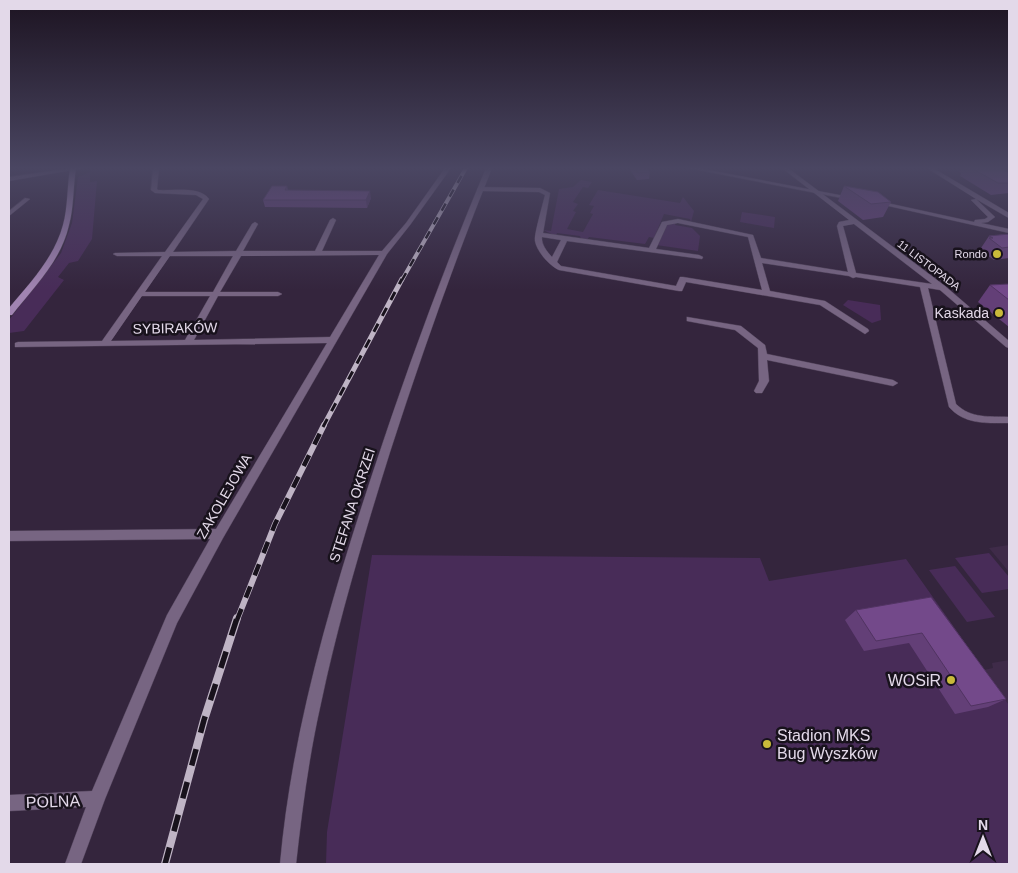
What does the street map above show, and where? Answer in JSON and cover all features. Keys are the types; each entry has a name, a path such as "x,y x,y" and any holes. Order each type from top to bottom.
{"main road":[{"path":"9,313 41,274 56,252 67,225 68,209"}],"street":[{"path":"105,343 198,209"},
{"name":"ZAKOLEJOWA","path":"73,864 97,799 172,620 219,534 384,253 419,209"},
{"name":"STEFANA OKRZEI","path":"288,864 293,810 307,729 334,614 352,549 432,311 472,209"},
{"path":"545,209 538,240 545,254 560,268 679,289 682,279 822,303 865,331"},
{"name":"11 LISTOPADA","path":"836,209 942,288 1009,345"},
{"path":"906,209 1009,229"},
{"path":"972,222 986,221 992,216 984,209"},
{"path":"997,209 1008,215"},
{"path":"318,253 333,220"},
{"path":"652,250 664,223 671,220 751,236 767,293"},
{"path":"853,276 840,226 841,223 854,222"},
{"path":"188,342 255,224"},
{"path":"539,235 700,257"},
{"path":"553,263 565,238"},
{"path":"118,254 384,253"},
{"path":"758,260 924,287 942,288"},
{"path":"924,287 952,405 958,413 971,418 1009,420"},
{"path":"140,294 278,294"},
{"path":"690,319 738,328 762,347 764,380 759,391"},
{"name":"SYBIRAKÓW","path":"18,345 333,340"},
{"path":"763,356 893,383"},
{"path":"9,536 219,534"},
{"name":"POLNA","path":"9,803 97,799"}],"shaded area":[{"path":"74,209 95,209 92,239 78,261 69,263 58,277 64,280 24,331 9,333 9,320 61,253 72,223"},
{"path":"555,209 575,209 573,211 576,212 567,229 583,232 593,214 590,213 592,209 692,209 694,211 691,222 690,219 664,214 654,238 649,237 645,244 589,237 587,240 581,239 580,236 557,233 556,236 543,230 551,231"},
{"path":"742,212 775,217 774,228 740,222"},
{"path":"676,222 675,225 692,228 700,236 698,251 656,245 666,223"},
{"path":"848,300 880,305 881,320 872,323 843,305"},
{"path":"1009,545 1009,572 989,548"},
{"path":"989,553 1009,577 1009,589 982,593 955,558"},
{"path":"372,555 760,558 769,581 906,559 1009,705 1009,864 326,864 327,832"},
{"path":"955,566 995,617 967,622 929,570"},
{"path":"1009,660 1009,705 984,670 993,668 992,663"}],"building":[{"path":"1009,234 1009,247 1002,248 989,238 993,238 989,236"},
{"path":"1009,284 1009,300 990,285"},
{"path":"931,597 1006,699 971,706 922,633 876,641 856,610"}],"railway":[{"path":"402,280 443,209"},
{"path":"323,427 402,279"},
{"path":"237,620 275,524 323,427"},
{"path":"165,864 204,720 237,618"}],"place":[{"name":"Rondo","path":"997,254"},
{"name":"Kaskada","path":"999,313"},
{"name":"WOSiR","path":"951,680"},
{"name":"Stadion MKS Bug Wyszków","path":"767,744"}]}
